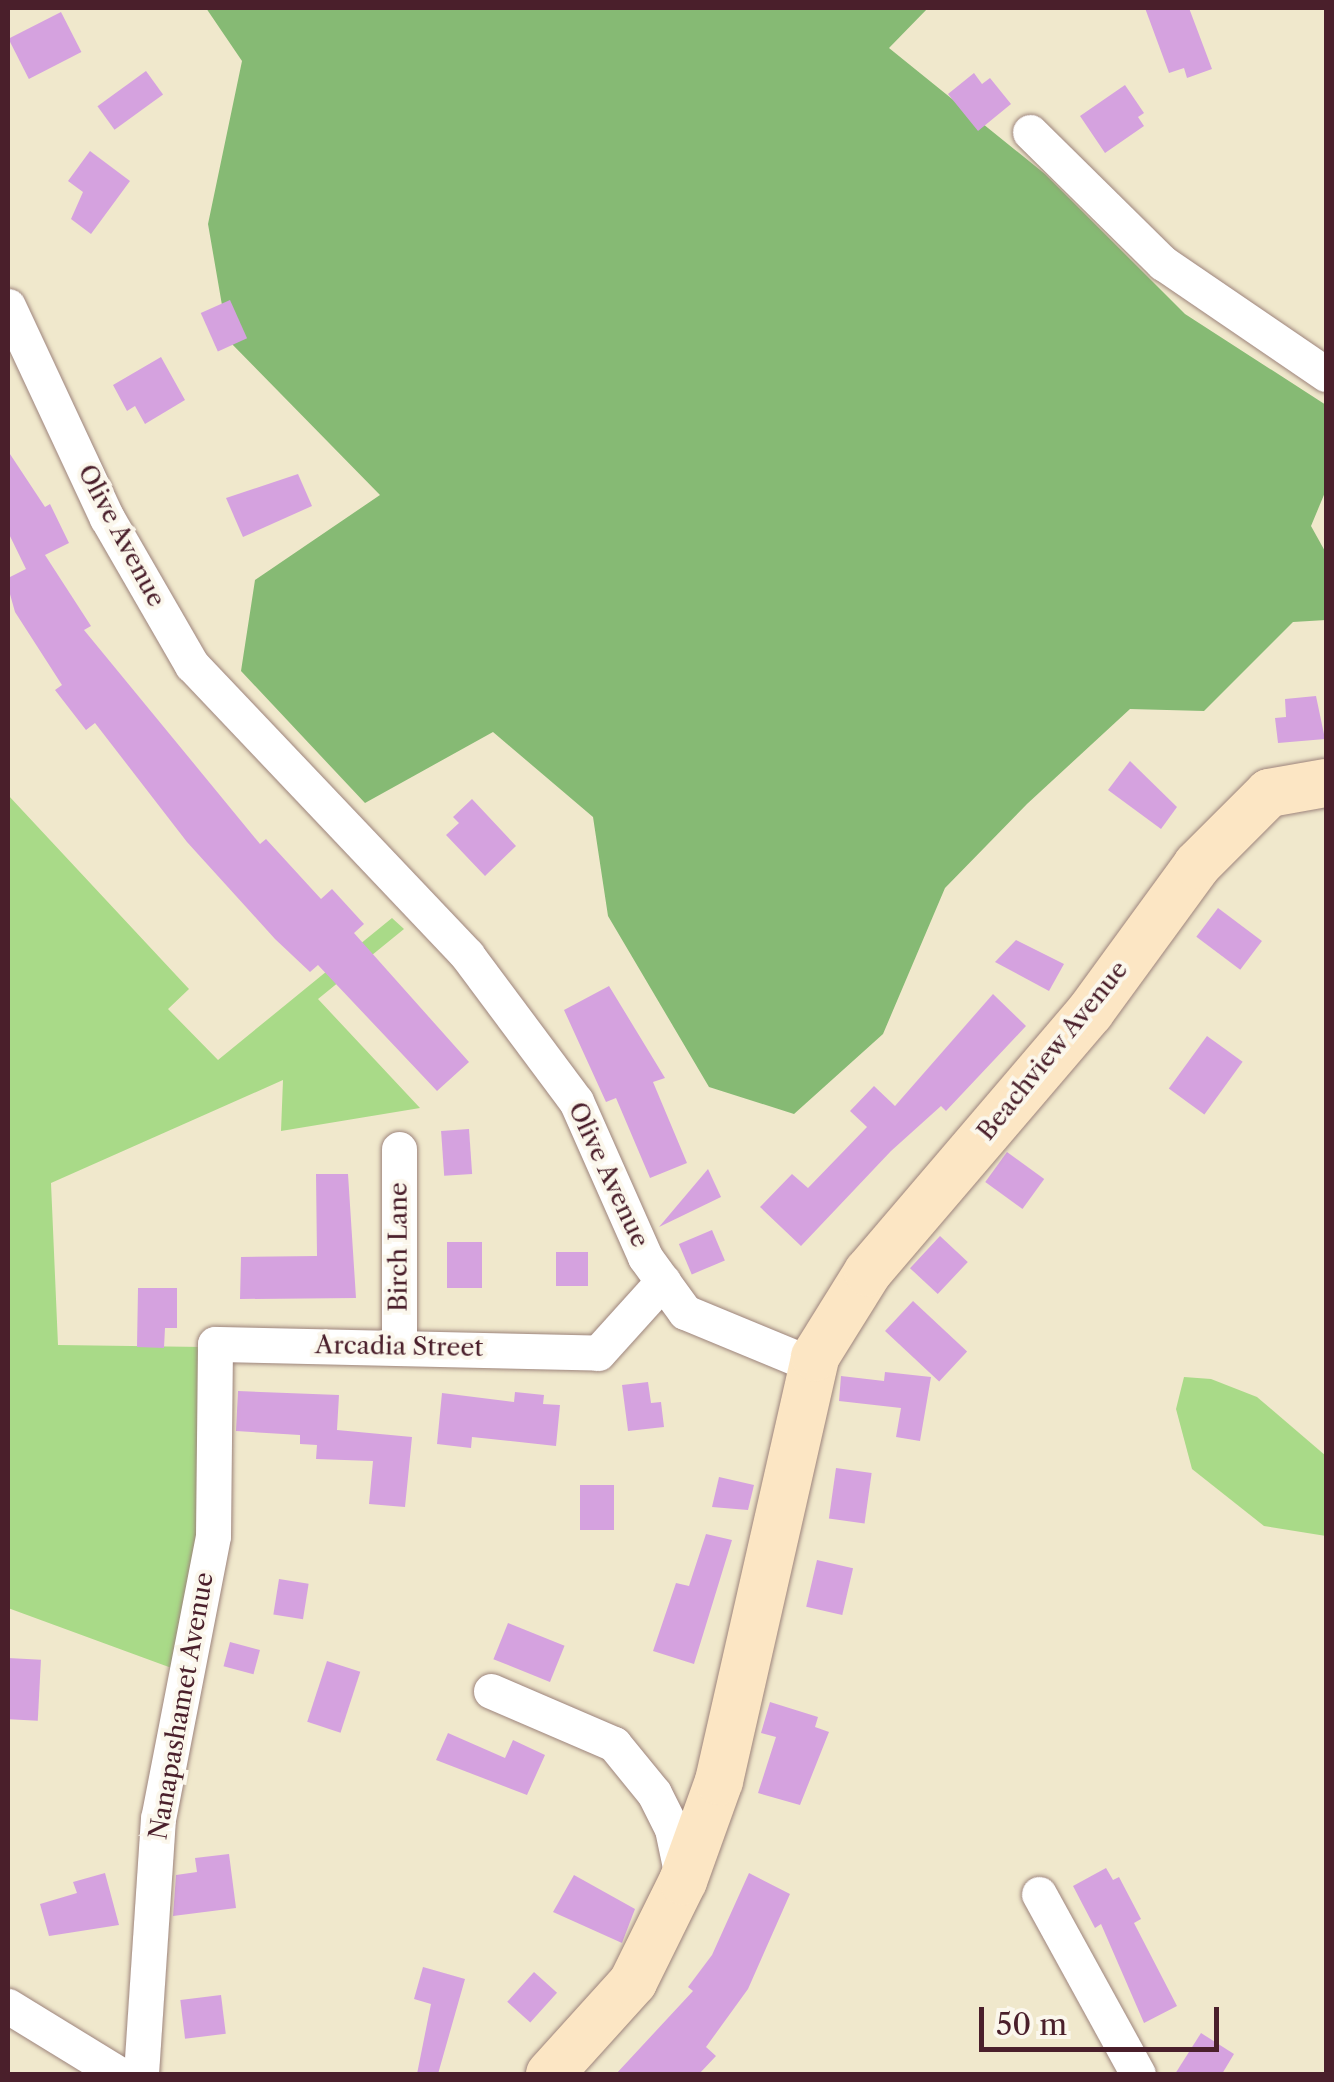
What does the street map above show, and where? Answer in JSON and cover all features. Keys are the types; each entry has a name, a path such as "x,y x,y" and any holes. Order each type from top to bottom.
{"street":[{"path":"1030,132 1163,263 1326,374"},
{"name":"Olive Avenue","path":"8,306 107,518 192,665 467,954 576,1101 644,1256 685,1312 813,1365"},
{"name":"Beachview Avenue","path":"813,1365 868,1272 1090,1012 1197,865 1269,793 1326,782"},
{"name":"Birch Lane","path":"399,1149 399,1346"},
{"name":"Arcadia Street","path":"214,1458 215,1344 598,1353 663,1281"},
{"path":"550,2074 633,1982 683,1881 719,1781 813,1365"},
{"name":"Nanapashamet Avenue","path":"141,2074 158,1819 213,1536 214,1458"},
{"path":"491,1691 614,1744 654,1793 672,1829 683,1881"},
{"path":"1039,1894 1138,2074"},
{"path":"8,2006 118,2074"}],"green space":[{"path":"206,8 928,8 889,48 1045,174 1185,314 1326,405 1326,490 1311,526 1326,553 1326,620 1293,622 1204,711 1130,709 1027,804 945,888 883,1034 794,1114 709,1087 608,916 593,817 493,732 365,803 241,671 255,580 380,495 228,340 208,224 242,61"},
{"path":"8,795 189,989 168,1009 218,1060 392,918 404,929 318,999 420,1108 281,1131 283,1080 51,1183 58,1345 204,1347 198,1542 177,1670 8,1608"},
{"path":"1184,1377 1211,1379 1257,1397 1326,1456 1326,1536 1264,1526 1192,1469 1176,1409"}],"building":[{"path":"1145,8 1189,8 1212,69 1187,78 1184,68 1169,73"},
{"path":"61,12 81,52 29,79 8,39"},
{"path":"146,71 163,94 115,130 97,106"},
{"path":"974,73 982,84 990,78 1011,104 978,131 948,94"},
{"path":"1125,85 1144,113 1138,117 1144,126 1105,153 1080,116"},
{"path":"90,151 130,181 91,234 71,219 83,192 68,181"},
{"path":"230,300 247,338 218,351 201,313"},
{"path":"161,357 185,400 145,424 135,406 127,411 113,385"},
{"path":"8,451 45,507 50,504 69,543 45,555 91,626 84,630 260,844 266,839 321,899 332,889 364,924 354,933 469,1062 437,1091 318,965 310,972 275,939 187,842 95,723 86,730 55,690 62,685 15,612 8,587 8,578 26,569 8,532"},
{"path":"298,474 312,506 243,537 226,498"},
{"path":"1316,696 1325,739 1278,743 1275,718 1286,717 1285,699"},
{"path":"1130,761 1177,807 1161,829 1108,790"},
{"path":"472,799 516,846 485,876 446,835 459,823 453,817"},
{"path":"1218,908 1262,941 1240,970 1196,937"},
{"path":"1016,940 1064,964 1049,991 995,962"},
{"path":"609,986 665,1078 653,1082 687,1163 650,1178 616,1098 606,1102 564,1010"},
{"path":"993,994 1026,1026 946,1111 941,1106 891,1151 801,1246 760,1207 792,1174 808,1188 867,1127 850,1111 874,1086 895,1106"},
{"path":"1207,1036 1243,1062 1204,1114 1169,1089"},
{"path":"469,1129 472,1174 444,1176 441,1131"},
{"path":"1007,1152 1044,1179 1022,1209 985,1182"},
{"path":"708,1169 721,1197 659,1227"},
{"path":"316,1174 348,1174 356,1298 240,1299 241,1257 317,1256"},
{"path":"712,1230 725,1260 692,1274 679,1244"},
{"path":"940,1236 968,1262 938,1294 910,1268"},
{"path":"447,1242 482,1242 482,1288 447,1288"},
{"path":"556,1252 588,1252 588,1286 556,1286"},
{"path":"138,1288 177,1288 177,1328 165,1328 164,1348 137,1347"},
{"path":"913,1301 967,1351 939,1381 885,1331"},
{"path":"885,1372 931,1377 920,1441 896,1437 901,1408 839,1401 841,1376 884,1381"},
{"path":"648,1382 651,1403 661,1402 664,1427 628,1431 622,1385"},
{"path":"238,1391 339,1395 337,1430 412,1437 405,1507 369,1504 373,1461 316,1459 317,1445 300,1444 300,1435 236,1431"},
{"path":"515,1392 544,1395 543,1404 560,1405 556,1446 472,1437 471,1448 437,1444 442,1393 514,1402"},
{"path":"836,1468 872,1473 865,1524 829,1519"},
{"path":"719,1477 754,1485 748,1510 712,1507"},
{"path":"580,1485 614,1485 614,1530 580,1530"},
{"path":"706,1534 732,1540 694,1664 653,1651 676,1583 689,1586"},
{"path":"817,1560 853,1568 842,1615 806,1607"},
{"path":"279,1579 309,1584 303,1619 273,1615"},
{"path":"508,1623 565,1646 550,1682 493,1659"},
{"path":"230,1642 260,1650 253,1674 224,1666"},
{"path":"8,1658 41,1660 38,1721 8,1719"},
{"path":"327,1661 360,1672 341,1733 307,1722"},
{"path":"770,1702 818,1717 815,1727 829,1732 800,1805 758,1793 776,1737 761,1733"},
{"path":"448,1733 505,1758 513,1740 545,1755 527,1795 436,1760"},
{"path":"229,1854 236,1908 173,1916 176,1875 197,1872 195,1858"},
{"path":"1106,1868 1113,1880 1119,1877 1141,1919 1134,1923 1177,2006 1144,2023 1101,1924 1095,1928 1073,1886"},
{"path":"105,1873 119,1925 49,1936 40,1904 77,1893 73,1882"},
{"path":"749,1873 790,1894 748,1989 706,2047 716,2056 699,2074 616,2074 693,1991 688,1987 712,1955"},
{"path":"574,1875 635,1909 622,1943 553,1912"},
{"path":"423,1967 465,1979 438,2074 417,2074 431,2004 414,1999"},
{"path":"534,1972 557,1993 530,2022 507,2002"},
{"path":"221,1995 226,2034 185,2039 180,2000"},
{"path":"1201,2033 1234,2054 1222,2074 1175,2074"}]}
